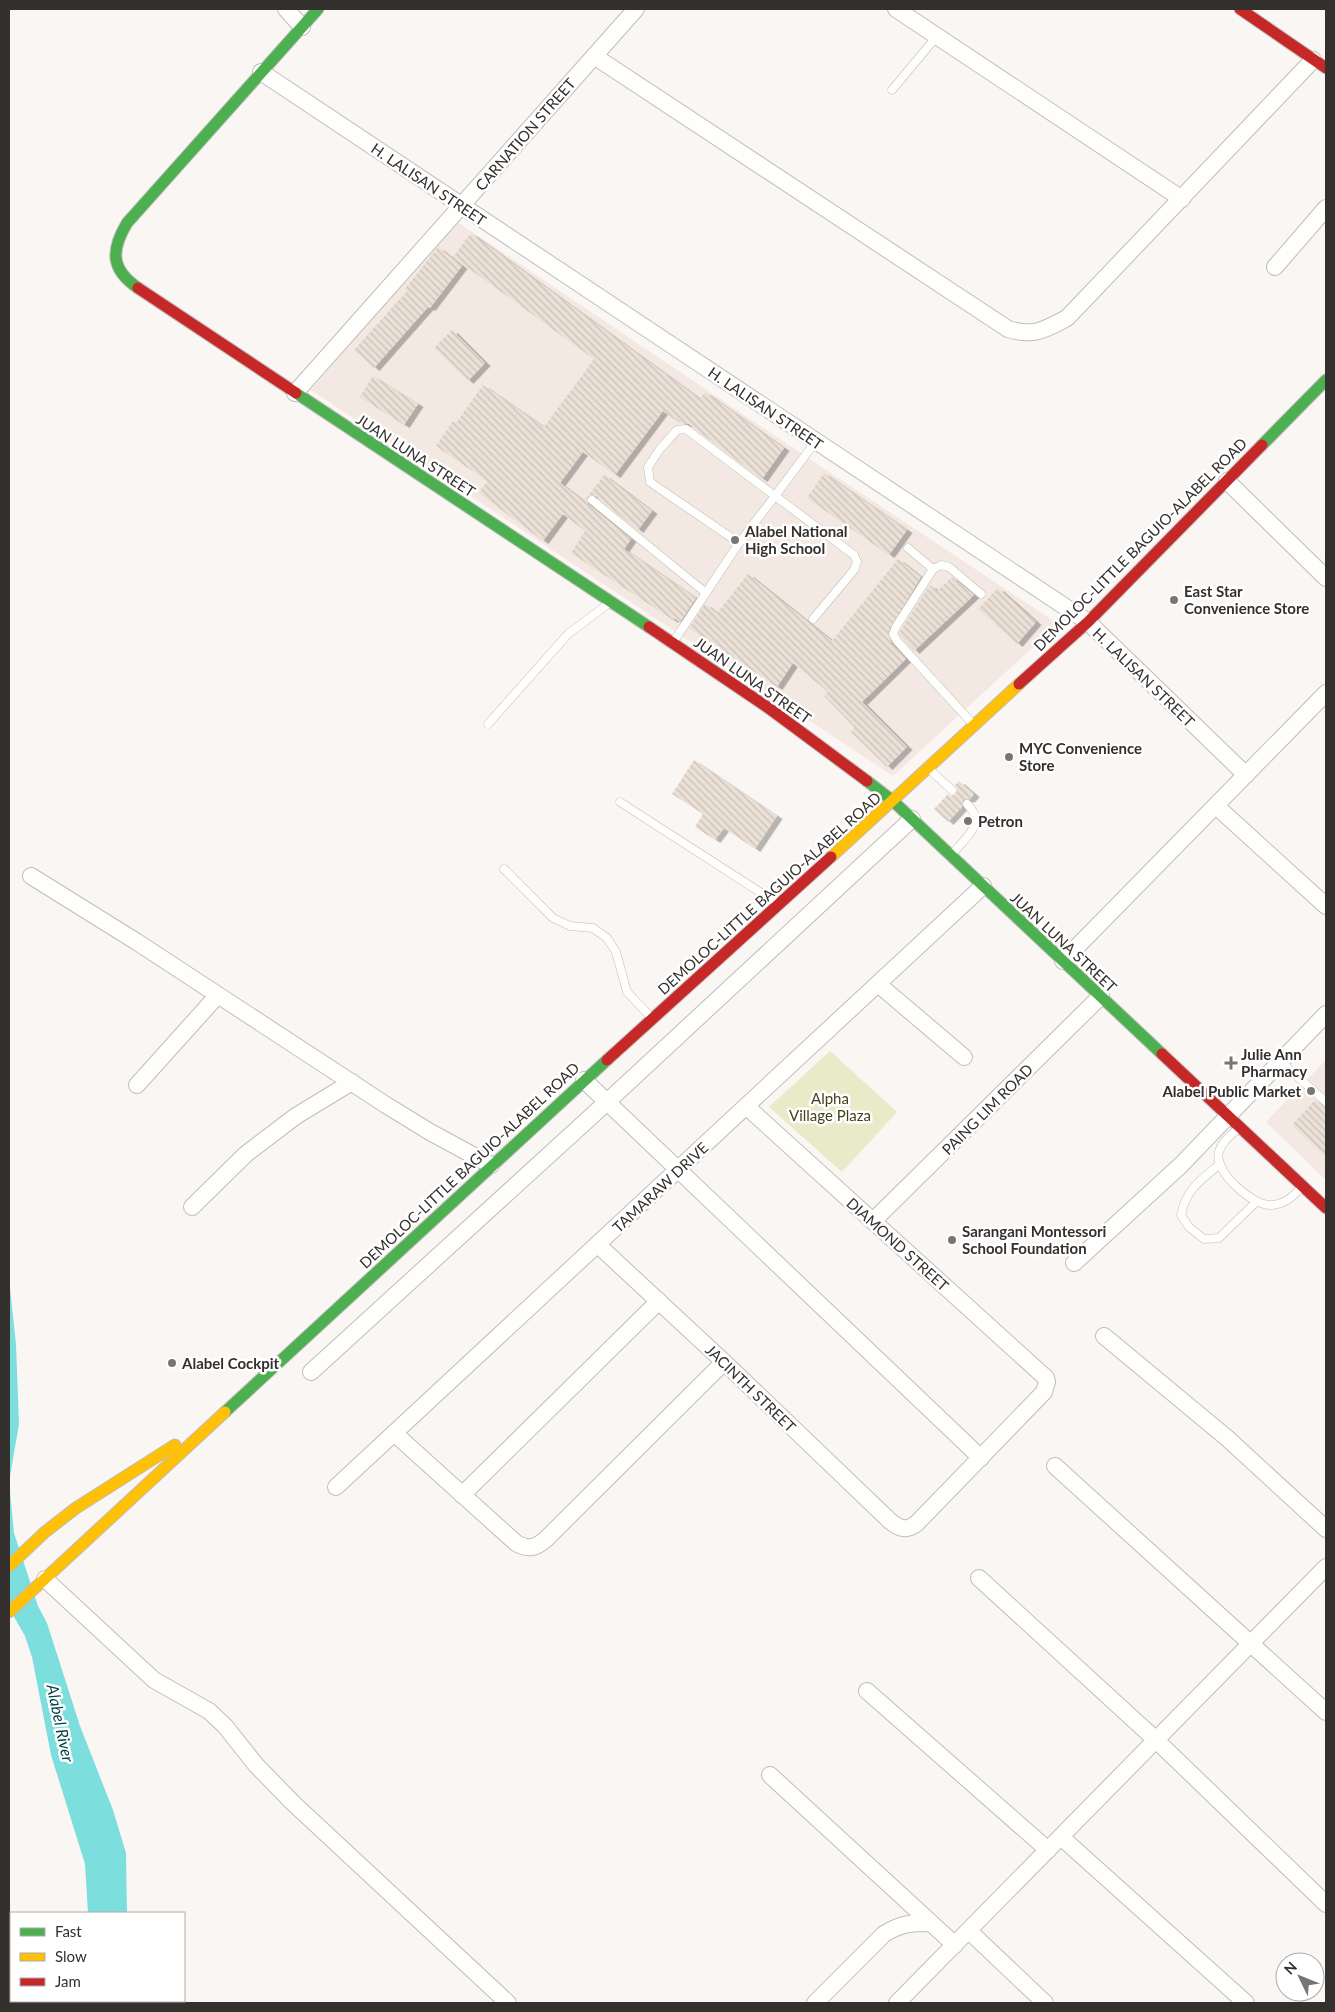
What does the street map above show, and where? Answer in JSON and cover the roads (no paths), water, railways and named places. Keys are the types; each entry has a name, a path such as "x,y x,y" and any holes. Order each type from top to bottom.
{"main road":[{"path":"261,72 318,9"},
{"path":"1240,9 1320,64"},
{"name":"JUAN LUNA STREET","path":"261,72 135,212 118,236 114,249 114,260 119,272 129,282 294,393 673,642 823,748 893,801 1326,1208"},
{"name":"DEMOLOC-LITTLE BAGUIO-ALABEL ROAD","path":"9,1612 491,1165 1088,622 1326,380"},
{"name":"DEMOLOC-LITTLE BAGUIO-ALABEL ROAD","path":"9,1566 66,1516 98,1493 220,1416"}],"street":[{"path":"286,9 302,27"},
{"name":"CARNATION STREET","path":"294,393 636,9"},
{"path":"896,9 1182,199"},
{"path":"594,56 1008,328 1031,334 1068,318 1182,199 1320,64"},
{"name":"H. LALISAN STREET","path":"261,72 1088,622 1246,775"},
{"path":"1275,267 1326,208"},
{"path":"1227,481 1326,578"},
{"path":"1063,961 1326,693"},
{"path":"1216,806 1326,906"},
{"path":"311,1372 607,1102 912,819"},
{"path":"31,876 137,942 217,996 430,1132 491,1165"},
{"name":"TAMARAW DRIVE","path":"336,1488 983,886"},
{"path":"878,984 964,1057"},
{"path":"137,1085 217,996"},
{"name":"PAING LIM ROAD","path":"873,1221 1101,996"},
{"path":"1074,1263 1182,1165 1235,1122 1281,1062 1326,1014"},
{"path":"584,1080 980,1458"},
{"path":"192,1207 246,1154 296,1116 352,1082"},
{"name":"DIAMOND STREET","path":"746,1107 1042,1374 1047,1382 1044,1392 980,1458"},
{"name":"JACINTH STREET","path":"598,1245 724,1362 890,1521 904,1529 910,1529 916,1524 980,1458"},
{"path":"462,1495 659,1301"},
{"path":"1104,1336 1227,1438 1326,1529"},
{"path":"394,1433 516,1543 522,1547 530,1548 538,1546 724,1362"},
{"path":"1055,1466 1326,1712"},
{"path":"897,2003 1326,1567"},
{"path":"979,1578 1156,1740 1326,1904"},
{"path":"41,1581 154,1680 209,1711 225,1726 256,1765 292,1803 508,2003"},
{"path":"867,1690 1048,1850"},
{"path":"770,1774 955,1945"},
{"path":"1061,1837 1246,2003"},
{"path":"815,2003 884,1934 906,1923 932,1923"},
{"path":"969,1931 1045,2003"}],"lane":[{"path":"892,90 937,36"},
{"path":"739,543 650,482 648,468 660,449 677,430 686,428 854,555 856,562 854,570 813,619"},
{"path":"673,642 739,543 816,441"},
{"path":"592,500 706,593"},
{"path":"908,548 933,569"},
{"path":"974,724 897,641 894,634 896,627 933,569 941,565 949,567 981,594"},
{"path":"488,724 568,634 610,602"},
{"path":"928,768 952,790"},
{"path":"620,802 779,904"},
{"path":"950,856 973,831 976,819 974,810 967,804"},
{"path":"504,869 553,918 570,926 593,928 607,938 616,952 627,992 652,1019"},
{"path":"1281,1062 1326,1102"},
{"path":"1221,1135 1218,1153 1220,1164 1226,1176 1256,1202 1271,1206 1288,1201 1303,1186"},
{"path":"1220,1164 1191,1189 1184,1201 1181,1215 1189,1227 1204,1239 1219,1238 1256,1202"}],"water":[{"path":"9,1278 16,1345 19,1424 9,1482"},
{"name":"Alabel River","path":"9,1482 14,1533 38,1606 47,1623 80,1726 113,1810 126,1853 127,1912 88,1912 85,1864 51,1755 32,1657 25,1636 9,1608"}],"place":[{"name":"Alabel National High School","path":"735,540"},
{"name":"East Star Convenience Store","path":"1174,600"},
{"name":"MYC Convenience Store","path":"1009,757"},
{"name":"Petron","path":"968,821"},
{"name":"Julie Ann Pharmacy","path":"1231,1063"},
{"name":"Alabel Public Market","path":"1311,1091"},
{"name":"Sarangani Montessori School Foundation","path":"952,1240"},
{"name":"Alabel Cockpit","path":"172,1363"}],"park label":[{"name":"Alpha Village Plaza","path":"830,1106"}]}
